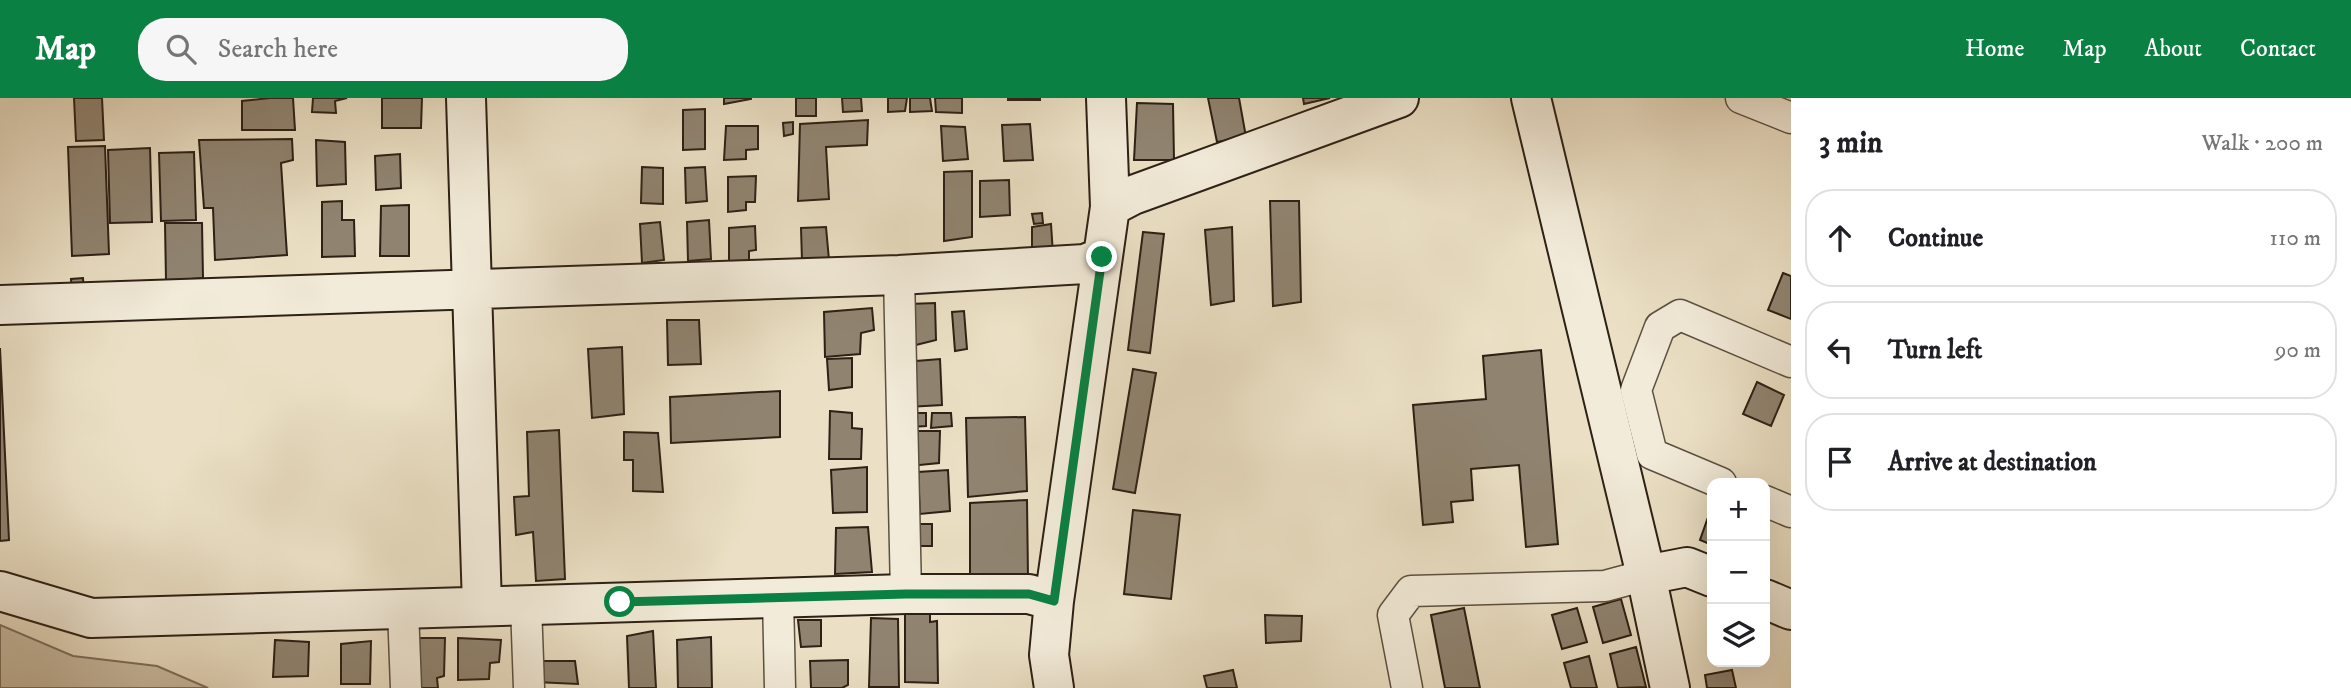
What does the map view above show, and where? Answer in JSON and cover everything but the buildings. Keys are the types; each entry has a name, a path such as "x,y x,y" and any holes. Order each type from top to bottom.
{"street":[{"path":"466,98 482,606"},
{"path":"1054,688 1049,655 1054,601 1110,207 1106,98"},
{"path":"1110,207 1133,195 1399,98"},
{"path":"1531,98 1647,575 1670,688"},
{"path":"1741,98 1791,118"},
{"path":"0,305 899,275 1085,264 1102,257"},
{"path":"899,275 906,594"},
{"path":"1709,478 1652,454 1636,390 1660,327 1680,316 1791,362"},
{"path":"1770,503 1791,512"},
{"path":"1407,688 1394,615 1411,591 1605,586 1687,567 1707,575"},
{"path":"0,591 91,618 906,594 1029,594 1054,601"},
{"path":"778,597 780,688"},
{"path":"1770,601 1791,610"},
{"path":"526,605 529,688"},
{"path":"404,609 406,688"}],"shaded area":[{"path":"0,625 73,656 157,666 208,688 0,688"}],"route":[{"path":"620,602 906,594 1029,594 1054,601 1102,257"}]}
